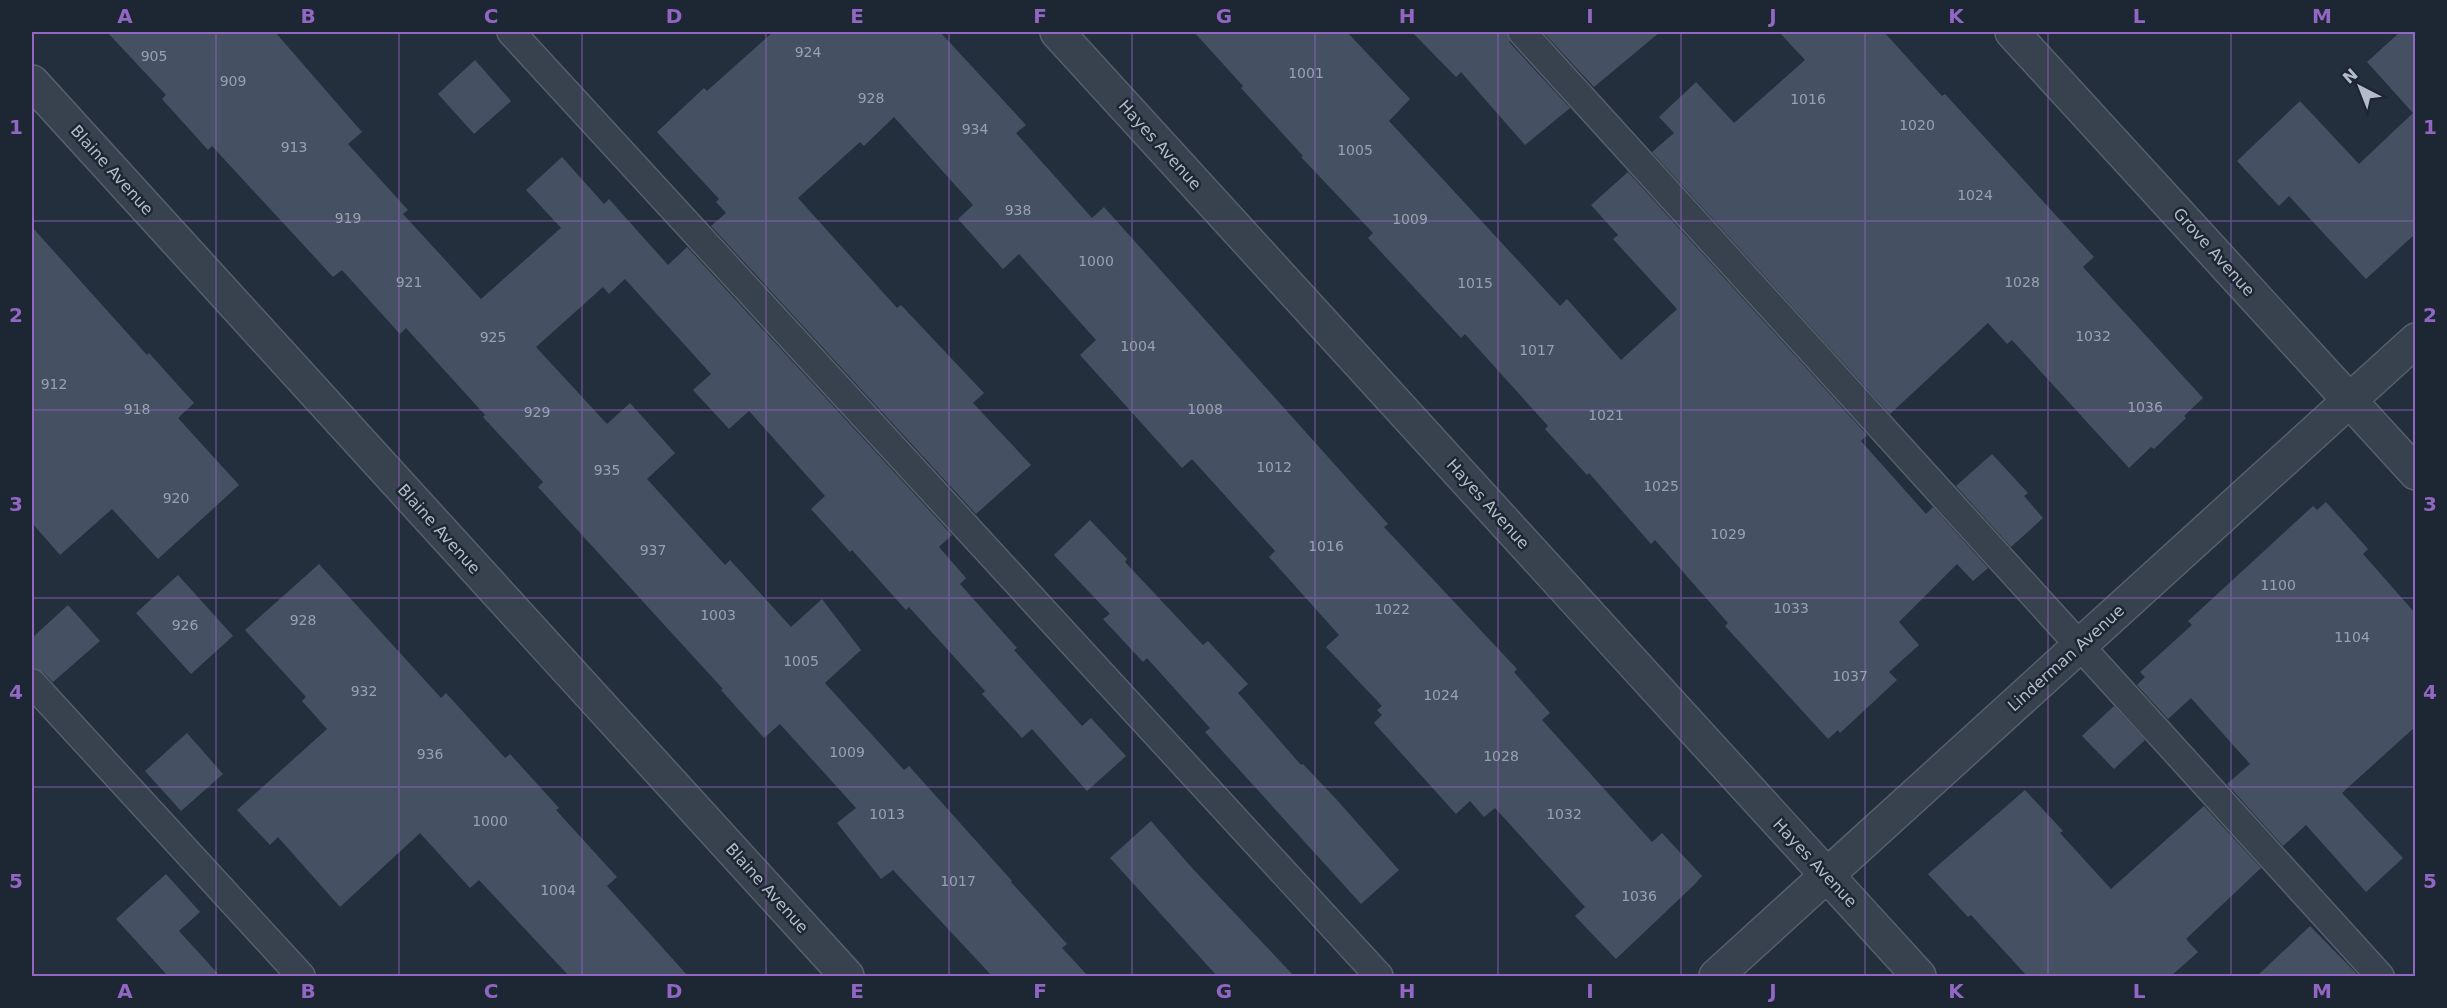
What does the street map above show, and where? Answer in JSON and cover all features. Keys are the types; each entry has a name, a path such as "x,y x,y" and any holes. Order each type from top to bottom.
{"street":[{"name":"Hayes Avenue","path":"1056,32 1919,976"},
{"name":"Grove Avenue","path":"2012,32 2350,399 2415,473"},
{"name":"Blaine Avenue","path":"32,82 847,976"},
{"name":"Linderman Avenue","path":"1716,976 2415,340"}],"lane":[{"path":"511,32 1379,976"},
{"path":"1522,32 2380,976"},
{"path":"32,684 301,976"}],"building":[{"path":"107,32 275,32 362,132 348,144 408,210 403,214 481,299 561,228 526,190 562,157 604,204 609,199 668,265 687,247 952,535 939,547 966,578 960,584 1017,648 1014,650 1082,726 1091,718 1126,756 1087,791 1032,729 1022,738 982,694 985,691 909,607 906,610 811,509 825,496 749,411 729,429 693,390 711,374 625,279 609,294 603,287 536,347 607,424 630,403 675,453 647,479 725,565 730,560 791,627 822,599 861,650 825,683 904,770 909,766 1067,944 1062,948 1088,976 992,976 893,870 881,879 837,823 856,808 780,724 764,738 721,690 723,689 538,487 543,482 406,328 400,334 342,270 333,277 212,146 208,150 162,99 166,95"},
{"path":"773,32 940,32 1026,125 1016,133 1092,218 1104,207 1388,524 1384,527 1517,669 1514,672 1550,713 1542,720 1652,842 1662,833 1702,876 1694,885 1616,959 1575,916 1585,907 1495,808 1484,817 1470,801 1456,814 1374,723 1382,715 1377,710 1382,706 1326,647 1339,635 1269,557 1275,551 1192,459 1182,468 1080,355 1096,340 1019,254 1003,269 958,219 973,205 894,117 864,146 860,142 798,198 897,308 901,305 984,393 973,403 1031,465 976,514 711,226 726,213 716,202 719,199 657,132 704,88 707,91"},
{"path":"1194,32 1347,32 1410,99 1389,121 1560,306 1567,299 1621,360 1677,309 1613,239 1618,235 1591,205 1628,172 1867,435 1861,441 1926,514 1933,507 1988,568 1973,581 1957,564 1899,622 1919,645 1889,672 1897,680 1840,733 1838,730 1828,739 1725,626 1728,623 1655,540 1651,544 1589,473 1587,475 1545,429 1548,426 1465,334 1461,338 1368,238 1373,233 1301,157 1303,156"},
{"path":"1412,32 1507,32 1510,43 1570,108 1525,145 1461,72 1456,77"},
{"path":"1543,32 1660,32 1594,87"},
{"path":"1779,32 1884,32 1942,96 1945,94 2094,257 2083,267 2203,398 2184,416 2186,418 2154,449 2151,447 2129,468 2012,340 2007,344 1988,323 1890,414 1652,152 1674,133 1659,117 1696,82 1734,123 1805,60"},
{"path":"2400,32 2415,32 2415,234 2366,279 2289,196 2279,206 2237,161 2300,101 2359,164 2413,113 2367,62"},
{"path":"475,60 511,101 474,134 438,94"},
{"path":"32,227 147,355 149,353 194,403 178,418 239,485 158,559 112,509 60,555 32,523"},
{"path":"1992,454 2028,493 2024,496 2043,518 2011,547 1956,486"},
{"path":"2326,502 2368,549 2363,554 2415,613 2415,727 2342,793 2403,858 2366,892 2306,825 2283,846 2227,784 2250,764 2191,698 2168,719 2137,685 2145,677 2140,672 2192,625 2188,621 2313,506 2317,510"},
{"path":"1090,520 1127,559 1125,562 1203,645 1208,641 1248,684 1238,693 1301,765 1303,764 1337,800 1399,870 1361,904 1205,732 1210,728 1147,658 1143,662 1103,619 1110,614 1054,555"},
{"path":"319,564 441,698 446,693 505,758 510,754 559,808 556,810 617,877 607,886 688,976 569,976 479,880 470,888 420,833 340,907 278,837 270,845 237,810 327,729 302,701 306,697 245,630"},
{"path":"178,575 233,636 191,674 136,613"},
{"path":"68,605 100,641 53,682 43,672 32,668 32,638"},
{"path":"2114,706 2145,740 2114,769 2082,736"},
{"path":"187,733 223,774 181,811 145,771"},
{"path":"2025,790 2111,889 2204,806 2261,868 2186,939 2198,952 2171,976 2027,976 1971,915 1968,917 1928,874"},
{"path":"1151,821 1294,976 1217,976 1110,858"},
{"path":"166,874 200,912 179,931 220,976 168,976 116,919"},
{"path":"2310,926 2359,976 2257,976"}]}
